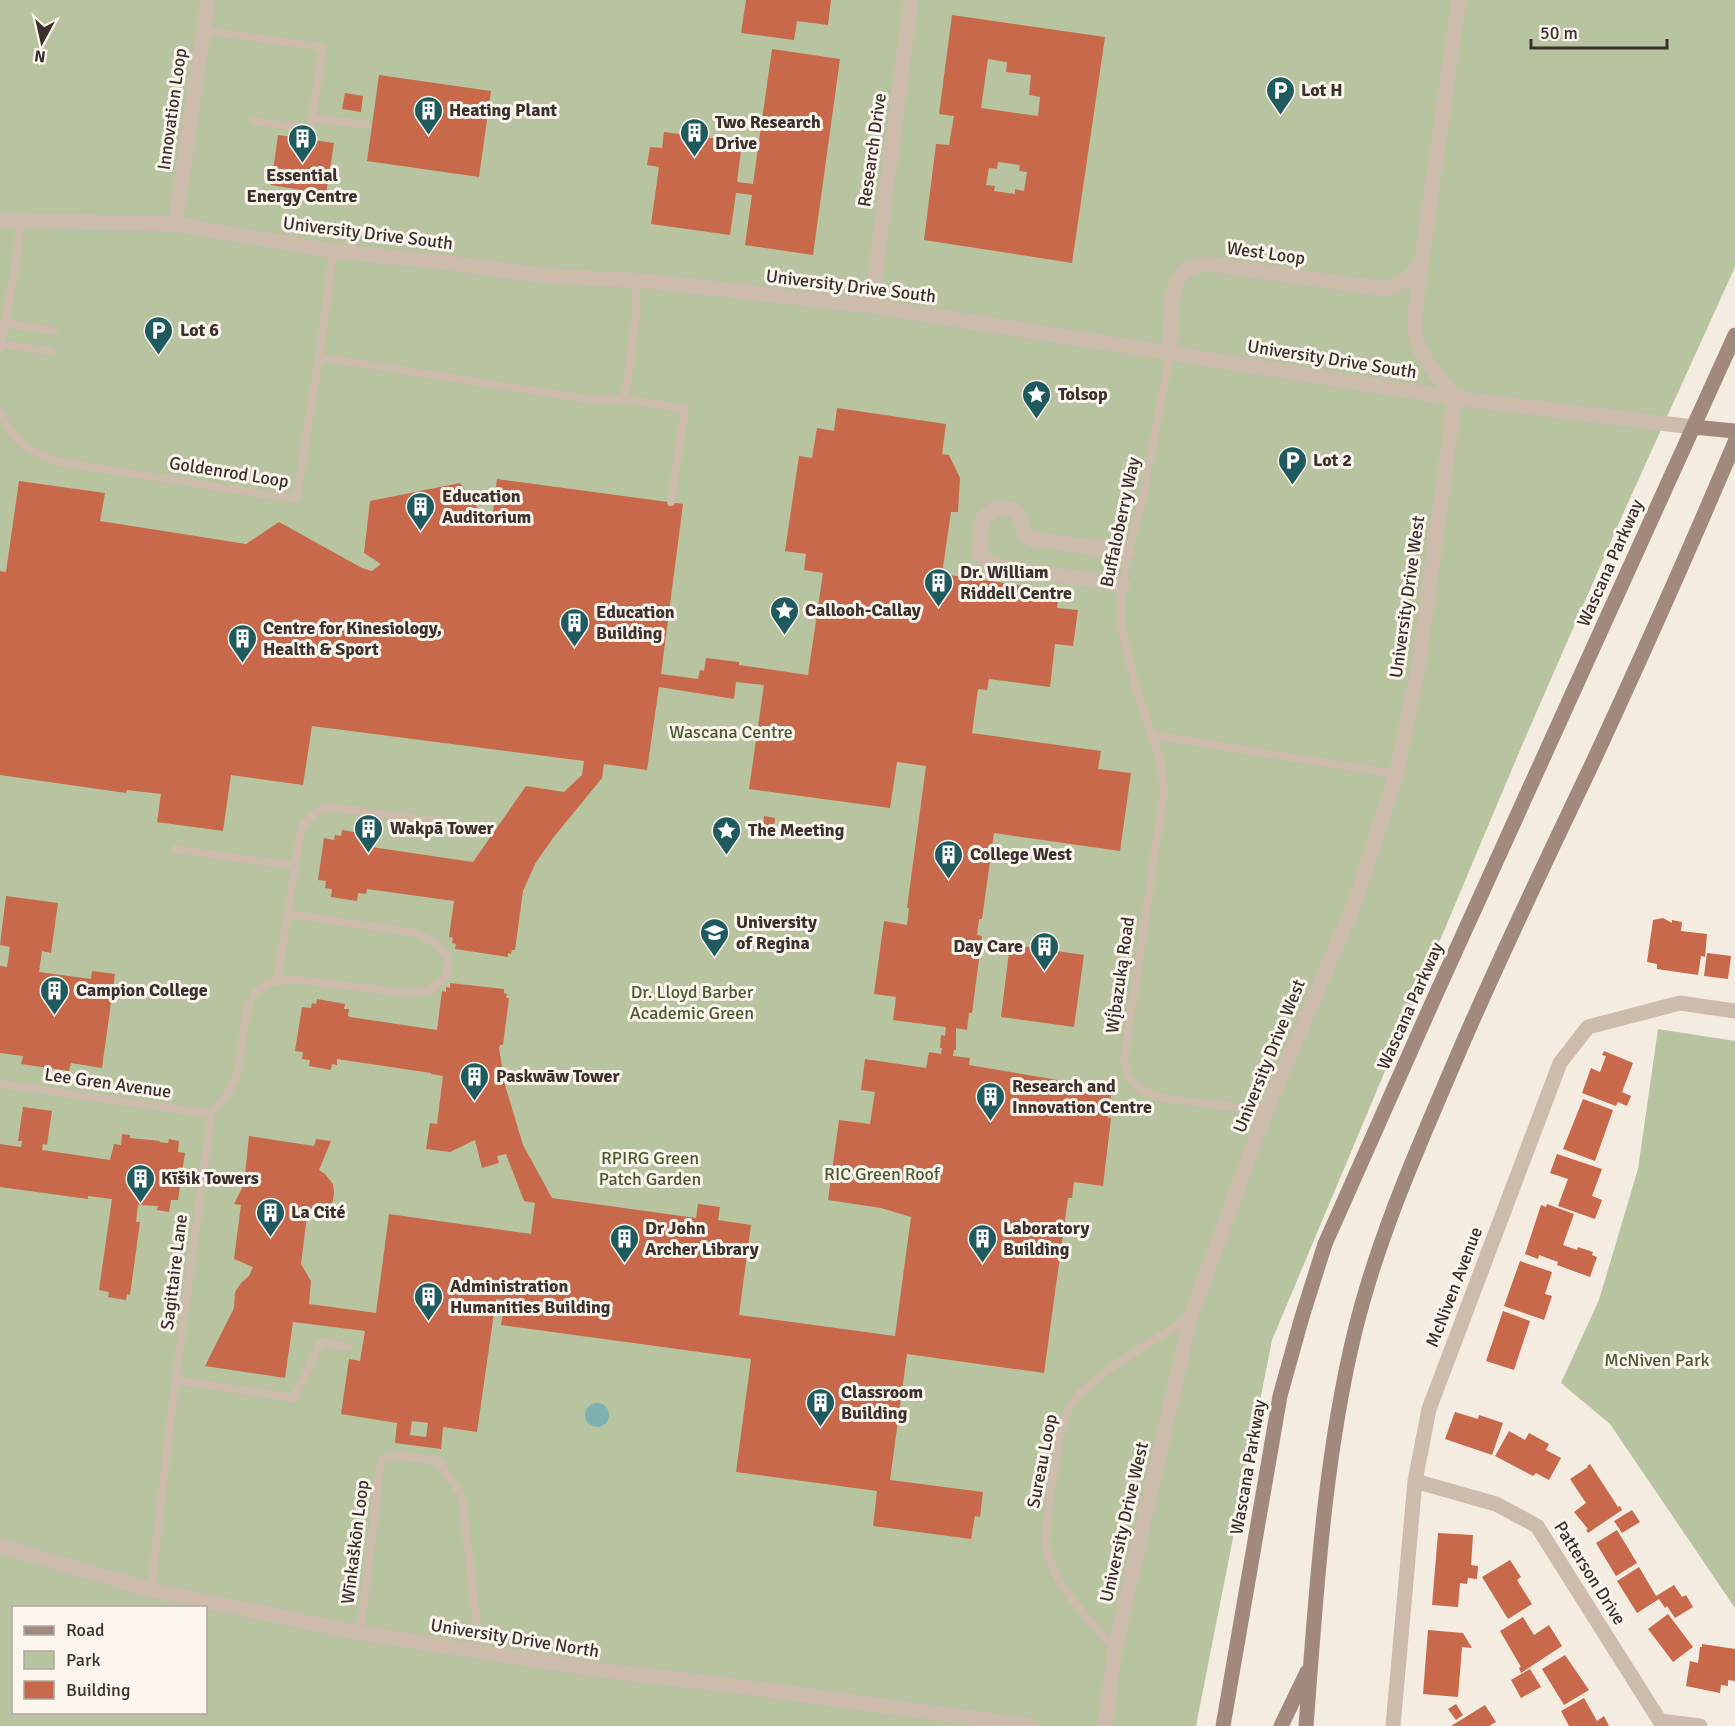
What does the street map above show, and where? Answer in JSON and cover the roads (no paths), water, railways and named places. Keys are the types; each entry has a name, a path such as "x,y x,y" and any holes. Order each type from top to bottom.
{"main road":[{"name":"Wascana Parkway","path":"1222,1726 1280,1396 1325,1244 1735,335"},
{"path":"1693,427 1735,431"},
{"path":"1306,1726 1317,1585 1336,1420 1355,1331 1396,1199 1485,989 1599,747 1735,442"},
{"path":"1281,1726 1311,1664"}],"street":[{"name":"Innovation Loop","path":"175,224 208,0"},
{"name":"Research Drive","path":"871,306 911,0"},
{"path":"1455,398 1428,362 1415,331 1421,264 1459,0"},
{"name":"University Drive South","path":"0,220 175,224 333,250 546,276 634,281 871,306 1455,398 1693,427"},
{"name":"West Loop","path":"1170,354 1172,300 1175,287 1180,277 1190,268 1207,264 1385,289 1405,281 1421,264"},
{"name":"University Drive West","path":"1105,1726 1115,1649 1190,1318 1266,1111 1355,902 1396,774 1418,669 1455,398"},
{"path":"1123,585 991,565 982,558 978,547 982,520 995,508 1006,508 1016,511 1022,519 1026,536 1032,539 1128,552"},
{"name":"McNiven Avenue","path":"1393,1726 1415,1481 1429,1409 1560,1063 1588,1028 1680,1003 1735,1011"},
{"name":"Patterson Drive","path":"1415,1481 1496,1504 1537,1526 1662,1723 1700,1726"},
{"name":"University Drive North","path":"0,1546 151,1590 360,1634 607,1671 730,1685 1031,1726"}],"lane":[{"path":"203,30 322,47 311,129 253,121"},
{"path":"312,118 367,125"},
{"path":"20,219 18,252 0,347 51,351"},
{"name":"Goldenrod Loop","path":"0,412 8,429 19,440 34,452 58,462 296,499 319,357 333,250"},
{"path":"625,399 637,307 634,281"},
{"path":"4,323 54,331"},
{"name":"Buffaloberry Way","path":"1152,735 1135,684 1121,626 1123,585 1128,552 1141,507 1170,354"},
{"path":"319,357 577,397 625,399 685,409 671,502"},
{"path":"1152,735 1396,774"},
{"name":"Wį́bazuką Road","path":"1152,735 1161,764 1164,791 1124,1060 1129,1078 1141,1090 1161,1098 1266,1111"},
{"path":"277,981 301,829 308,818 315,812 329,807 442,822"},
{"path":"175,849 295,866"},
{"path":"211,1114 228,1094 237,1075 246,1013 254,994 268,983 290,979 407,993 428,991 445,978 448,967 447,956 435,943 416,933 288,914"},
{"name":"Lee Gren Avenue","path":"0,1084 211,1114"},
{"name":"Sagittaire Lane","path":"151,1590 211,1114"},
{"name":"Sureau Loop","path":"1115,1649 1068,1592 1051,1565 1046,1551 1045,1537 1061,1430 1067,1412 1079,1394 1113,1366 1190,1318"},
{"path":"176,1380 294,1398 321,1342 348,1347"},
{"name":"Wīnkaškōn Loop","path":"360,1634 381,1460 394,1455 439,1461 462,1497 480,1652"}],"water":[{"path":"597,1403 606,1406 609,1415 606,1424 597,1427 588,1424 585,1415 588,1406"}],"place":[{"name":"Lot H","path":"1280,116"},
{"name":"Heating Plant","path":"428,136"},
{"name":"Two Research Drive","path":"694,158"},
{"name":"Essential Energy Centre","path":"302,164"},
{"name":"Lot 6","path":"159,356"},
{"name":"Tolsop","path":"1037,420"},
{"name":"Lot 2","path":"1292,486"},
{"name":"Education Auditorium","path":"421,532"},
{"name":"Dr. William Riddell Centre","path":"939,608"},
{"name":"Callooh-Callay","path":"784,636"},
{"name":"Education Building","path":"575,648"},
{"name":"Centre for Kinesiology, Health & Sport","path":"242,664"},
{"name":"Wakpā Tower","path":"369,854"},
{"name":"The Meeting","path":"727,856"},
{"name":"College West","path":"949,880"},
{"name":"University of Regina","path":"715,958"},
{"name":"Day Care","path":"1044,972"},
{"name":"Campion College","path":"55,1016"},
{"name":"Paskwāw Tower","path":"475,1102"},
{"name":"Research and Innovation Centre","path":"991,1122"},
{"name":"Kīšik Towers","path":"140,1204"},
{"name":"La Cité","path":"270,1238"},
{"name":"Dr John Archer Library","path":"624,1264"},
{"name":"Laboratory Building","path":"982,1264"},
{"name":"Administration Humanities Building","path":"429,1322"},
{"name":"Classroom Building","path":"820,1428"}],"park label":[{"name":"Wascana Centre","path":"731,732"},
{"name":"Dr. Lloyd Barber Academic Green","path":"692,1002"},
{"name":"RPIRG Green Patch Garden","path":"650,1168"},
{"name":"RIC Green Roof","path":"882,1174"},
{"name":"McNiven Park","path":"1657,1360"}]}
